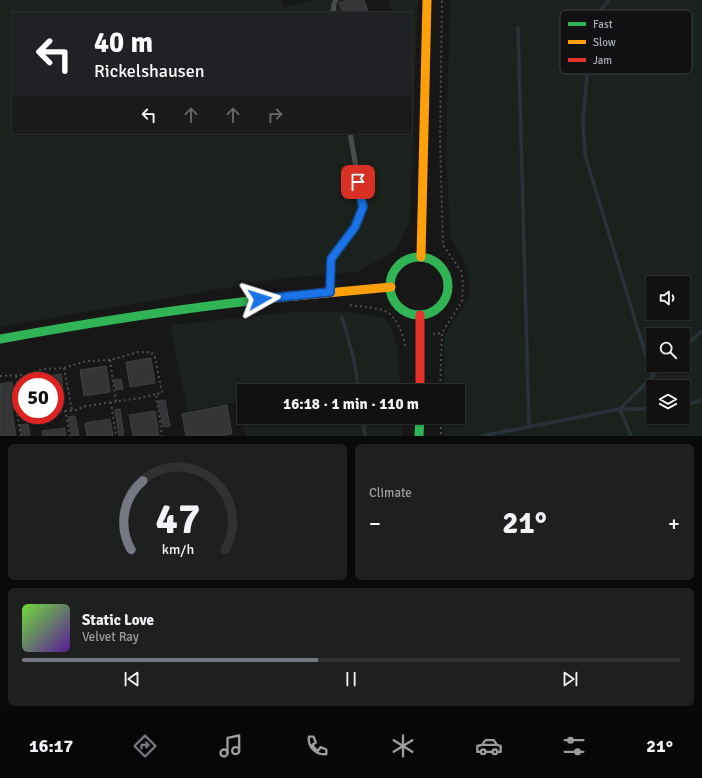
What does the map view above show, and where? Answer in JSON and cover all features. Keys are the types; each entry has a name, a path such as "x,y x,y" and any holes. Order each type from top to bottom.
{"main road":[{"path":"421,257 427,0"},
{"path":"421,257 431,259 439,264 445,272 448,281 448,291 445,301 438,308 430,313 420,315 403,310 392,296 390,287 392,277 399,265 412,258 421,257"},
{"path":"0,339 106,319 221,303 390,287"},
{"path":"420,315 420,384"},
{"path":"420,424 420,436"}],"lane":[{"path":"333,12 336,0"},
{"path":"330,292 331,259 355,227 363,207 350,134"}],"path":[{"path":"440,384 442,333 462,301 463,283 461,271 443,245 440,148 442,0"},
{"path":"348,305 385,311 395,320 404,338 406,353"},
{"path":"34,372 43,369 64,368 86,361 110,360 138,352 151,352 155,356 162,393 72,410 65,410 70,436"},
{"path":"110,360 116,402"},
{"path":"64,368 72,410"},
{"path":"0,376 12,376"},
{"path":"156,394 162,436"},
{"path":"111,402 116,436"},
{"path":"19,424 21,436"},
{"path":"441,424 441,436"}],"shaded area":[{"path":"0,0 281,0 285,7 312,0 342,0 339,12 12,12 12,134 412,134 412,12 391,12 388,0 418,0 410,220 396,251 356,272 277,279 0,327"},
{"path":"450,0 702,0 702,436 444,436 444,424 465,424 465,384 444,384 444,336 469,297 468,267 450,238 446,150"},
{"path":"293,312 351,312 385,318 397,343 400,384 237,384 237,402 188,411 170,325"},
{"path":"243,424 401,424 402,436 246,436"}],"building":[{"path":"346,0 364,0 369,12 343,12 339,3"},
{"path":"151,358 155,383 130,387 126,362"},
{"path":"106,366 110,392 84,396 80,370"},
{"path":"121,379 123,389 116,390 114,380"},
{"path":"12,382 12,424 14,424 16,436 0,436 0,384"},
{"path":"165,400 170,426 163,427 158,401"},
{"path":"227,405 232,434 220,436 186,436 182,414"},
{"path":"120,409 124,435 119,436 115,410"},
{"path":"155,411 159,436 133,436 129,415"},
{"path":"75,416 79,436 72,436 68,417"},
{"path":"110,419 113,436 87,436 85,423"},
{"path":"28,424 30,436 22,436 20,425"},
{"path":"65,428 66,436 43,436 42,431"}],"waterway":[{"path":"600,10 609,0"},
{"path":"518,28 529,427"},
{"path":"587,74 583,120 585,155 652,376"},
{"path":"342,317 354,360 358,384"},
{"path":"690,342 702,331"},
{"path":"482,436 620,409 657,372"},
{"path":"690,404 702,400"},
{"path":"631,436 620,409 646,409"},
{"path":"363,424 365,436"}],"traffic: fast":[{"path":"419,257 430,259 443,270 446,275 448,286 446,297 435,310 430,313 419,315 408,313 395,302 392,297 390,286 392,275 403,262 408,259 419,257"},
{"path":"0,339 147,314 295,296"},
{"path":"419,436 420,424"}],"traffic: slow":[{"path":"421,257 427,0"},
{"path":"295,296 391,287"}],"traffic: jam":[{"path":"420,315 420,384"}],"route":[{"path":"260,299 330,292 331,259 355,227 363,207 358,182"}]}
